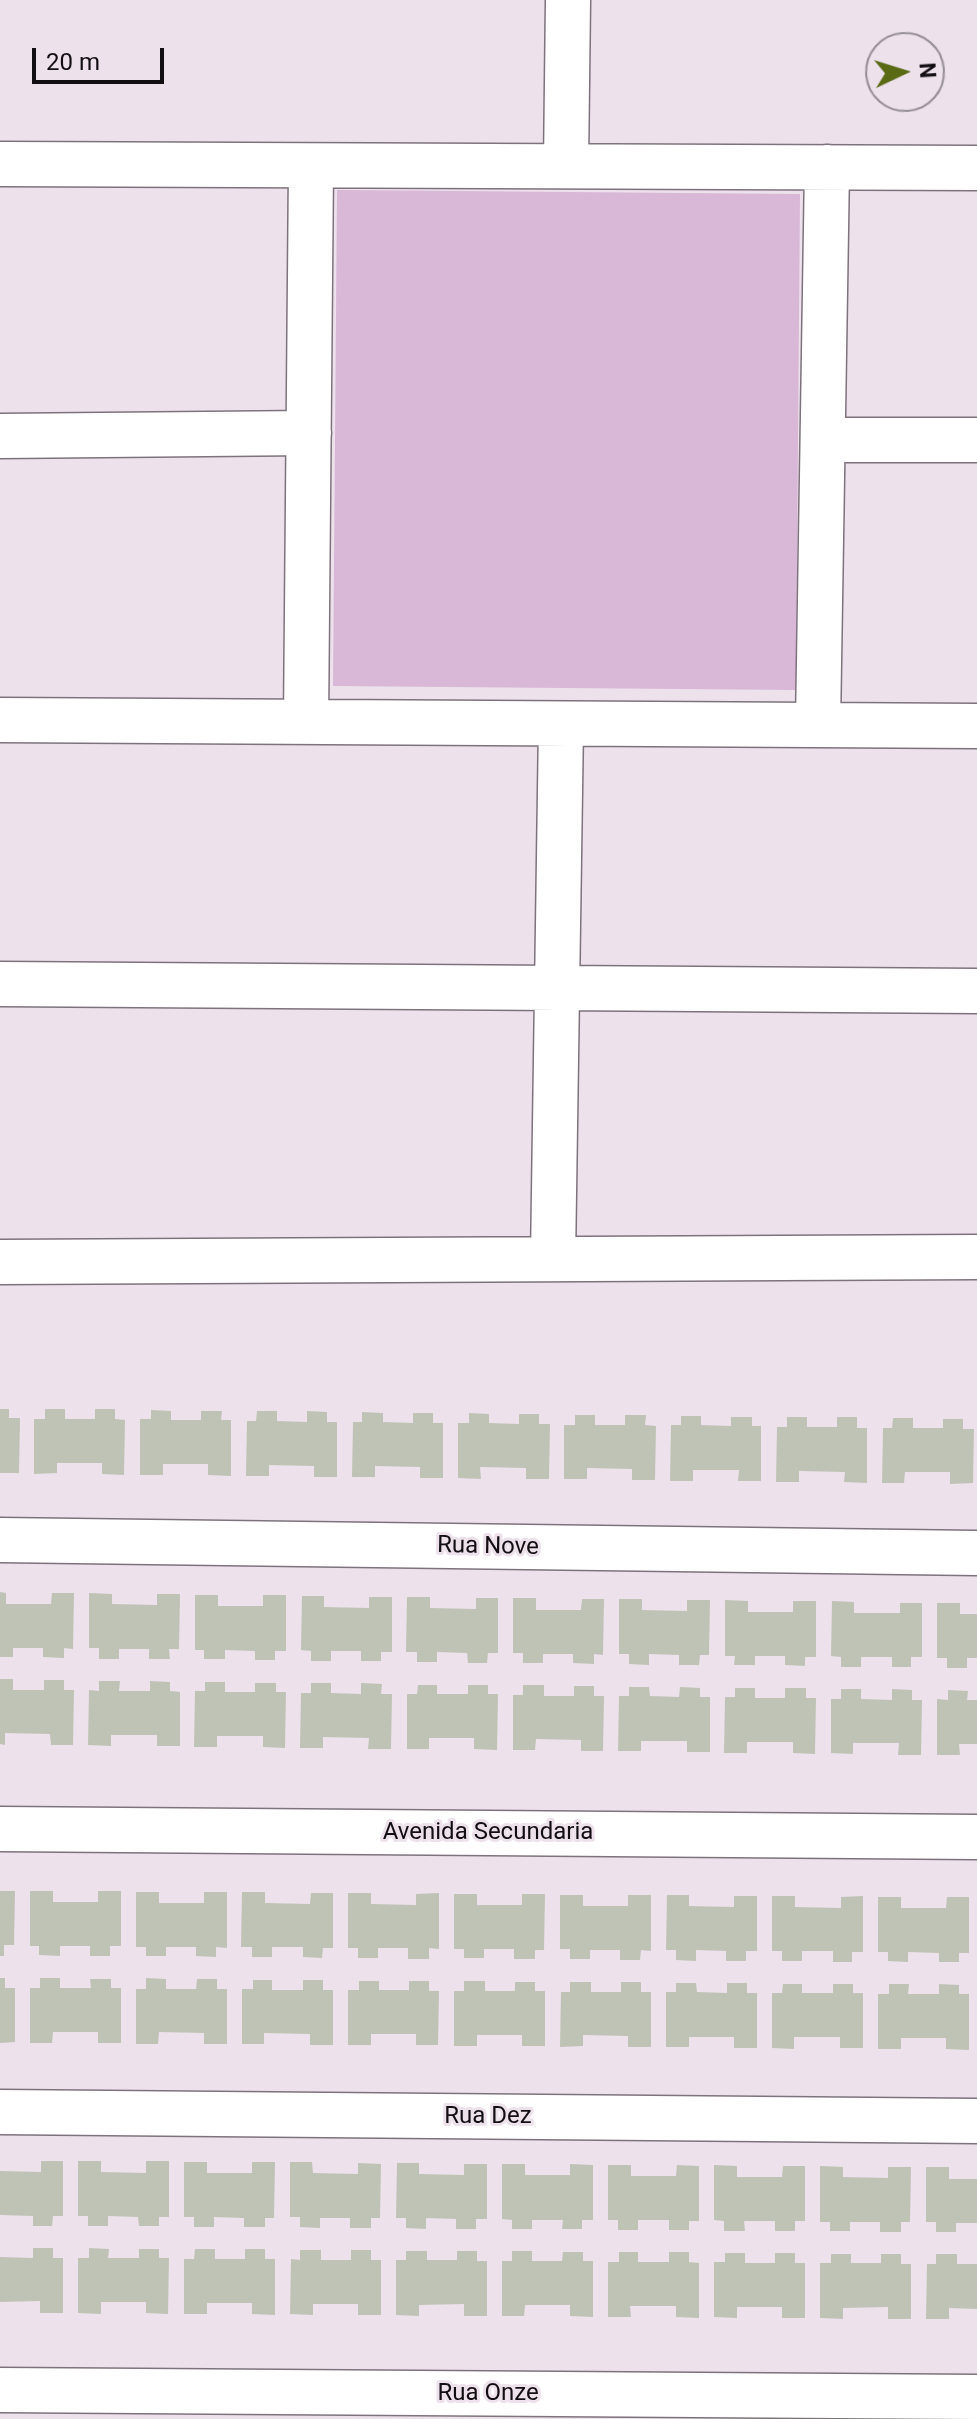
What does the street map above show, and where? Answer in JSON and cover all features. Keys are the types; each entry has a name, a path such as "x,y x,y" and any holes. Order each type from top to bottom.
{"street":[{"path":"566,166 568,0"},
{"path":"0,164 977,168"},
{"path":"306,722 311,166"},
{"path":"818,725 827,167"},
{"path":"0,436 309,433"},
{"path":"823,440 977,440"},
{"path":"0,720 977,726"},
{"path":"553,1259 561,724"},
{"path":"0,984 977,991"},
{"path":"0,1262 977,1257"},
{"name":"Rua Nove","path":"0,1540 977,1553"},
{"name":"Avenida Secundaria","path":"0,1829 977,1837"},
{"name":"Rua Dez","path":"0,2112 977,2121"},
{"name":"Rua Onze","path":"0,2390 977,2397"}],"shaded area":[{"path":"337,190 800,194 796,690 333,686"}],"building":[{"path":"0,1409 9,1409 9,1418 20,1418 19,1473 0,1473"},
{"path":"45,1409 65,1409 65,1419 95,1419 95,1409 115,1409 115,1419 125,1420 124,1475 102,1474 102,1463 57,1463 57,1473 34,1474 34,1419 45,1419"},
{"path":"151,1410 171,1411 171,1420 201,1420 201,1411 222,1411 221,1420 231,1420 231,1476 208,1475 208,1464 163,1464 163,1475 140,1475 140,1419 151,1419"},
{"path":"257,1411 277,1411 277,1421 307,1422 307,1411 327,1412 327,1422 337,1422 337,1477 314,1477 314,1466 269,1465 269,1476 246,1476 247,1421 256,1421"},
{"path":"362,1412 383,1413 383,1422 413,1423 413,1413 433,1413 433,1423 443,1423 443,1478 420,1478 420,1467 375,1466 375,1477 352,1477 353,1422 362,1422"},
{"path":"469,1413 489,1414 489,1423 519,1424 519,1414 539,1414 539,1424 550,1424 549,1479 526,1479 526,1468 480,1467 481,1479 458,1478 458,1423 469,1423"},
{"path":"575,1415 595,1415 595,1425 625,1425 625,1415 646,1415 645,1425 656,1426 655,1480 632,1480 632,1469 587,1468 587,1479 564,1479 564,1425 575,1425"},
{"path":"681,1416 701,1416 701,1425 731,1426 731,1417 752,1417 752,1426 761,1426 761,1481 738,1481 739,1470 693,1470 693,1481 670,1481 671,1425 681,1425"},
{"path":"787,1417 807,1417 807,1427 837,1427 837,1417 857,1417 857,1428 867,1428 867,1483 844,1482 845,1472 799,1471 799,1482 776,1482 777,1427 787,1427"},
{"path":"893,1418 913,1418 913,1428 943,1428 943,1419 963,1419 963,1429 974,1429 973,1483 950,1484 950,1472 905,1472 904,1483 882,1483 883,1428 892,1428"},
{"path":"0,1592 6,1593 6,1604 51,1604 52,1593 74,1593 73,1649 64,1648 64,1658 43,1657 43,1648 13,1648 13,1657 0,1657"},
{"path":"89,1593 112,1594 112,1604 157,1605 157,1594 180,1594 179,1649 169,1649 170,1659 149,1659 149,1649 119,1649 119,1659 99,1659 99,1648 89,1648"},
{"path":"195,1595 218,1595 218,1606 263,1606 263,1595 286,1595 286,1651 275,1651 275,1660 255,1660 255,1651 225,1650 225,1659 204,1659 204,1650 195,1650"},
{"path":"302,1596 324,1596 324,1607 369,1608 369,1597 392,1597 392,1652 381,1652 381,1661 361,1661 361,1651 331,1651 331,1661 311,1661 311,1651 301,1650"},
{"path":"407,1597 430,1597 430,1608 476,1609 476,1598 498,1598 498,1653 488,1653 487,1663 468,1663 467,1653 437,1652 437,1662 417,1662 417,1652 406,1652"},
{"path":"513,1598 536,1598 536,1610 581,1610 582,1599 604,1599 603,1655 594,1654 594,1664 573,1663 573,1654 543,1654 543,1663 523,1663 523,1653 513,1653"},
{"path":"619,1599 642,1599 642,1610 687,1611 687,1600 710,1600 709,1655 700,1655 699,1665 679,1665 679,1655 649,1654 649,1665 629,1664 629,1654 619,1654"},
{"path":"725,1600 748,1601 748,1612 793,1612 793,1601 816,1601 816,1657 805,1657 805,1666 785,1665 785,1656 755,1656 755,1665 734,1665 735,1656 725,1656"},
{"path":"832,1601 854,1602 854,1613 900,1613 900,1603 922,1603 922,1657 911,1657 911,1667 892,1667 892,1657 861,1657 861,1667 841,1667 841,1657 831,1656"},
{"path":"937,1603 960,1603 960,1614 977,1614 977,1658 967,1658 967,1668 947,1668 947,1658 937,1658"},
{"path":"0,1679 13,1679 13,1690 44,1690 44,1680 64,1680 64,1690 74,1690 73,1745 51,1745 50,1734 5,1733 5,1745 0,1744"},
{"path":"99,1681 120,1681 119,1691 150,1691 150,1681 170,1682 170,1691 180,1692 180,1746 157,1746 157,1735 111,1735 111,1746 88,1745 89,1690 99,1691"},
{"path":"205,1682 225,1682 225,1692 255,1692 255,1683 276,1683 276,1692 286,1692 285,1748 263,1747 263,1736 217,1736 217,1747 194,1747 195,1691 205,1691"},
{"path":"311,1683 331,1683 331,1693 361,1694 361,1683 382,1684 381,1694 392,1694 391,1749 368,1749 369,1738 323,1737 323,1748 300,1748 301,1693 311,1693"},
{"path":"418,1685 437,1685 437,1694 468,1694 468,1685 488,1685 488,1694 498,1694 497,1750 474,1749 474,1738 429,1738 429,1749 407,1749 407,1694 417,1694"},
{"path":"523,1685 544,1685 544,1696 574,1696 574,1686 594,1686 594,1696 604,1696 603,1751 581,1751 581,1740 536,1739 535,1750 513,1750 513,1695 523,1695"},
{"path":"629,1687 649,1687 650,1696 679,1697 680,1687 700,1688 700,1697 710,1697 710,1752 687,1752 687,1741 641,1741 641,1751 618,1751 619,1696 629,1696"},
{"path":"735,1688 755,1688 755,1698 785,1698 785,1688 806,1688 806,1698 816,1698 815,1754 793,1753 793,1742 747,1742 747,1753 724,1753 725,1697 735,1697"},
{"path":"841,1689 861,1689 861,1699 892,1700 892,1689 912,1690 912,1700 922,1700 921,1755 898,1755 899,1743 853,1743 853,1754 831,1753 831,1699 841,1699"},
{"path":"948,1690 968,1691 967,1700 977,1700 977,1744 959,1744 960,1755 937,1755 937,1699 948,1700"},
{"path":"0,1891 15,1891 14,1945 4,1945 4,1956 0,1956"},
{"path":"30,1891 53,1891 53,1902 98,1902 98,1891 121,1891 121,1946 110,1946 110,1956 90,1956 90,1946 60,1946 60,1956 39,1955 39,1946 30,1946"},
{"path":"136,1892 159,1892 159,1903 204,1903 204,1892 227,1892 227,1948 216,1947 216,1957 196,1956 196,1947 166,1947 166,1956 146,1956 146,1947 136,1947"},
{"path":"242,1892 265,1892 265,1903 310,1904 311,1893 333,1893 333,1948 323,1948 322,1958 303,1957 303,1947 272,1947 272,1957 252,1957 252,1947 241,1947"},
{"path":"348,1893 371,1893 371,1904 416,1905 416,1894 439,1893 439,1949 429,1948 429,1959 408,1959 408,1948 378,1948 378,1958 358,1958 358,1948 348,1948"},
{"path":"454,1894 477,1894 477,1905 522,1905 522,1894 545,1894 544,1950 535,1950 535,1959 514,1959 514,1949 484,1949 484,1958 464,1958 464,1949 454,1949"},
{"path":"560,1895 583,1895 583,1906 628,1906 628,1895 651,1895 651,1951 641,1950 640,1960 620,1960 620,1950 590,1950 590,1959 570,1959 570,1949 560,1949"},
{"path":"667,1895 689,1895 689,1906 734,1907 734,1896 757,1896 757,1951 746,1951 746,1961 726,1961 726,1951 696,1950 696,1961 676,1960 676,1950 666,1950"},
{"path":"772,1896 795,1896 795,1907 841,1908 841,1897 863,1896 863,1952 852,1952 852,1962 833,1962 833,1951 802,1951 802,1961 782,1961 782,1951 772,1951"},
{"path":"878,1897 901,1897 901,1908 946,1908 947,1897 969,1897 969,1953 959,1953 959,1962 939,1962 939,1953 908,1952 908,1962 888,1961 888,1952 878,1952"},
{"path":"0,1978 5,1978 5,1988 15,1988 15,2042 0,2043"},
{"path":"40,1978 60,1978 60,1988 91,1988 90,1979 111,1979 111,1988 121,1988 121,2043 98,2043 98,2032 53,2032 52,2043 30,2043 30,1988 40,1988"},
{"path":"146,1978 166,1979 166,1989 196,1989 197,1979 217,1979 217,1989 227,1989 227,2044 204,2044 204,2033 159,2032 158,2044 136,2044 136,1989 146,1989"},
{"path":"253,1980 272,1980 272,1990 303,1990 303,1980 323,1980 323,1990 333,1990 333,2045 310,2045 310,2034 264,2033 264,2044 242,2044 242,1989 253,1989"},
{"path":"359,1981 379,1981 379,1990 409,1990 409,1981 429,1981 429,1991 439,1991 438,2045 416,2045 416,2034 371,2034 371,2045 348,2045 348,1990 359,1990"},
{"path":"464,1981 485,1981 485,1991 515,1991 515,1982 535,1982 535,1991 545,1991 545,2046 522,2046 522,2035 477,2035 477,2046 454,2046 454,1991 464,1991"},
{"path":"570,1982 591,1982 591,1992 621,1992 621,1982 641,1982 641,1992 651,1992 651,2047 628,2047 628,2036 583,2035 583,2046 560,2047 561,1992 570,1992"},
{"path":"676,1983 696,1983 697,1992 727,1993 727,1983 747,1983 747,1993 757,1993 757,2048 734,2048 734,2037 689,2037 689,2047 666,2047 666,1992 676,1992"},
{"path":"783,1984 802,1984 802,1993 833,1993 833,1984 853,1984 853,1993 863,1993 863,2048 840,2048 840,2037 794,2037 794,2049 772,2048 772,1993 782,1993"},
{"path":"889,1984 909,1984 908,1994 939,1994 939,1984 959,1985 959,1994 969,1994 969,2050 946,2049 946,2038 901,2038 901,2049 878,2049 878,1994 889,1994"},
{"path":"41,2161 63,2161 63,2216 53,2216 52,2226 33,2226 33,2216 0,2215 0,2171 41,2172"},
{"path":"78,2161 101,2161 101,2172 146,2173 146,2161 169,2161 169,2217 159,2217 159,2226 139,2226 138,2217 108,2216 108,2226 88,2226 88,2216 78,2216"},
{"path":"184,2162 207,2162 207,2173 252,2173 252,2162 275,2162 274,2218 265,2218 265,2227 244,2227 244,2218 214,2217 214,2227 194,2227 194,2217 184,2217"},
{"path":"290,2162 312,2162 313,2173 358,2174 358,2163 381,2164 380,2218 371,2218 371,2228 350,2228 350,2218 320,2218 320,2228 300,2227 300,2217 290,2217"},
{"path":"397,2163 419,2163 419,2174 464,2175 464,2164 487,2164 487,2219 476,2219 476,2229 456,2229 456,2219 426,2218 426,2229 406,2228 406,2218 396,2218"},
{"path":"502,2164 525,2164 525,2175 570,2175 570,2164 593,2165 593,2220 582,2220 582,2229 562,2229 563,2220 532,2220 532,2229 512,2229 512,2220 502,2219"},
{"path":"608,2165 631,2165 631,2176 676,2176 677,2165 699,2166 699,2221 689,2221 689,2230 669,2230 669,2220 638,2220 638,2230 618,2230 618,2220 608,2220"},
{"path":"714,2165 737,2166 737,2177 782,2177 783,2166 805,2166 805,2221 795,2221 795,2231 775,2231 775,2221 744,2221 745,2231 724,2231 724,2221 714,2220"},
{"path":"820,2166 843,2167 843,2177 888,2178 888,2167 911,2167 910,2222 901,2222 901,2232 880,2232 880,2222 850,2222 850,2231 830,2231 830,2222 820,2222"},
{"path":"926,2167 949,2167 949,2179 977,2179 977,2223 956,2223 956,2232 936,2232 936,2222 926,2222"},
{"path":"33,2248 53,2248 53,2258 63,2258 63,2313 40,2313 40,2301 0,2302 0,2257 33,2258"},
{"path":"89,2248 109,2249 108,2258 139,2258 139,2249 159,2249 159,2258 169,2258 168,2314 146,2313 146,2302 101,2302 101,2314 78,2313 78,2258 89,2258"},
{"path":"195,2249 215,2249 215,2259 245,2259 245,2249 265,2249 265,2259 275,2259 275,2315 252,2314 252,2303 207,2303 207,2314 184,2314 184,2259 194,2259"},
{"path":"300,2250 321,2250 321,2260 351,2260 351,2250 371,2250 371,2260 381,2260 381,2315 358,2315 358,2304 313,2304 313,2315 290,2314 291,2259 300,2260"},
{"path":"406,2251 427,2251 427,2260 457,2260 457,2251 477,2251 477,2261 487,2261 487,2316 464,2316 464,2304 419,2305 419,2316 396,2315 396,2260 406,2260"},
{"path":"512,2251 532,2251 532,2261 562,2261 563,2252 583,2252 583,2261 593,2261 593,2317 570,2316 570,2305 525,2305 524,2316 502,2316 502,2261 512,2261"},
{"path":"619,2252 638,2252 638,2262 669,2262 669,2252 689,2252 689,2262 699,2263 699,2318 676,2317 676,2306 630,2306 631,2317 608,2317 608,2262 619,2262"},
{"path":"725,2253 745,2253 745,2263 775,2263 775,2253 795,2253 795,2263 805,2263 805,2318 782,2318 782,2307 737,2307 737,2318 714,2317 714,2262 725,2262"},
{"path":"831,2254 851,2254 851,2263 881,2263 881,2254 901,2254 901,2264 911,2264 911,2319 888,2319 888,2307 843,2308 843,2319 820,2318 820,2263 831,2263"},
{"path":"936,2254 957,2254 957,2264 977,2264 977,2309 949,2308 949,2319 926,2319 927,2264 936,2264"}]}
